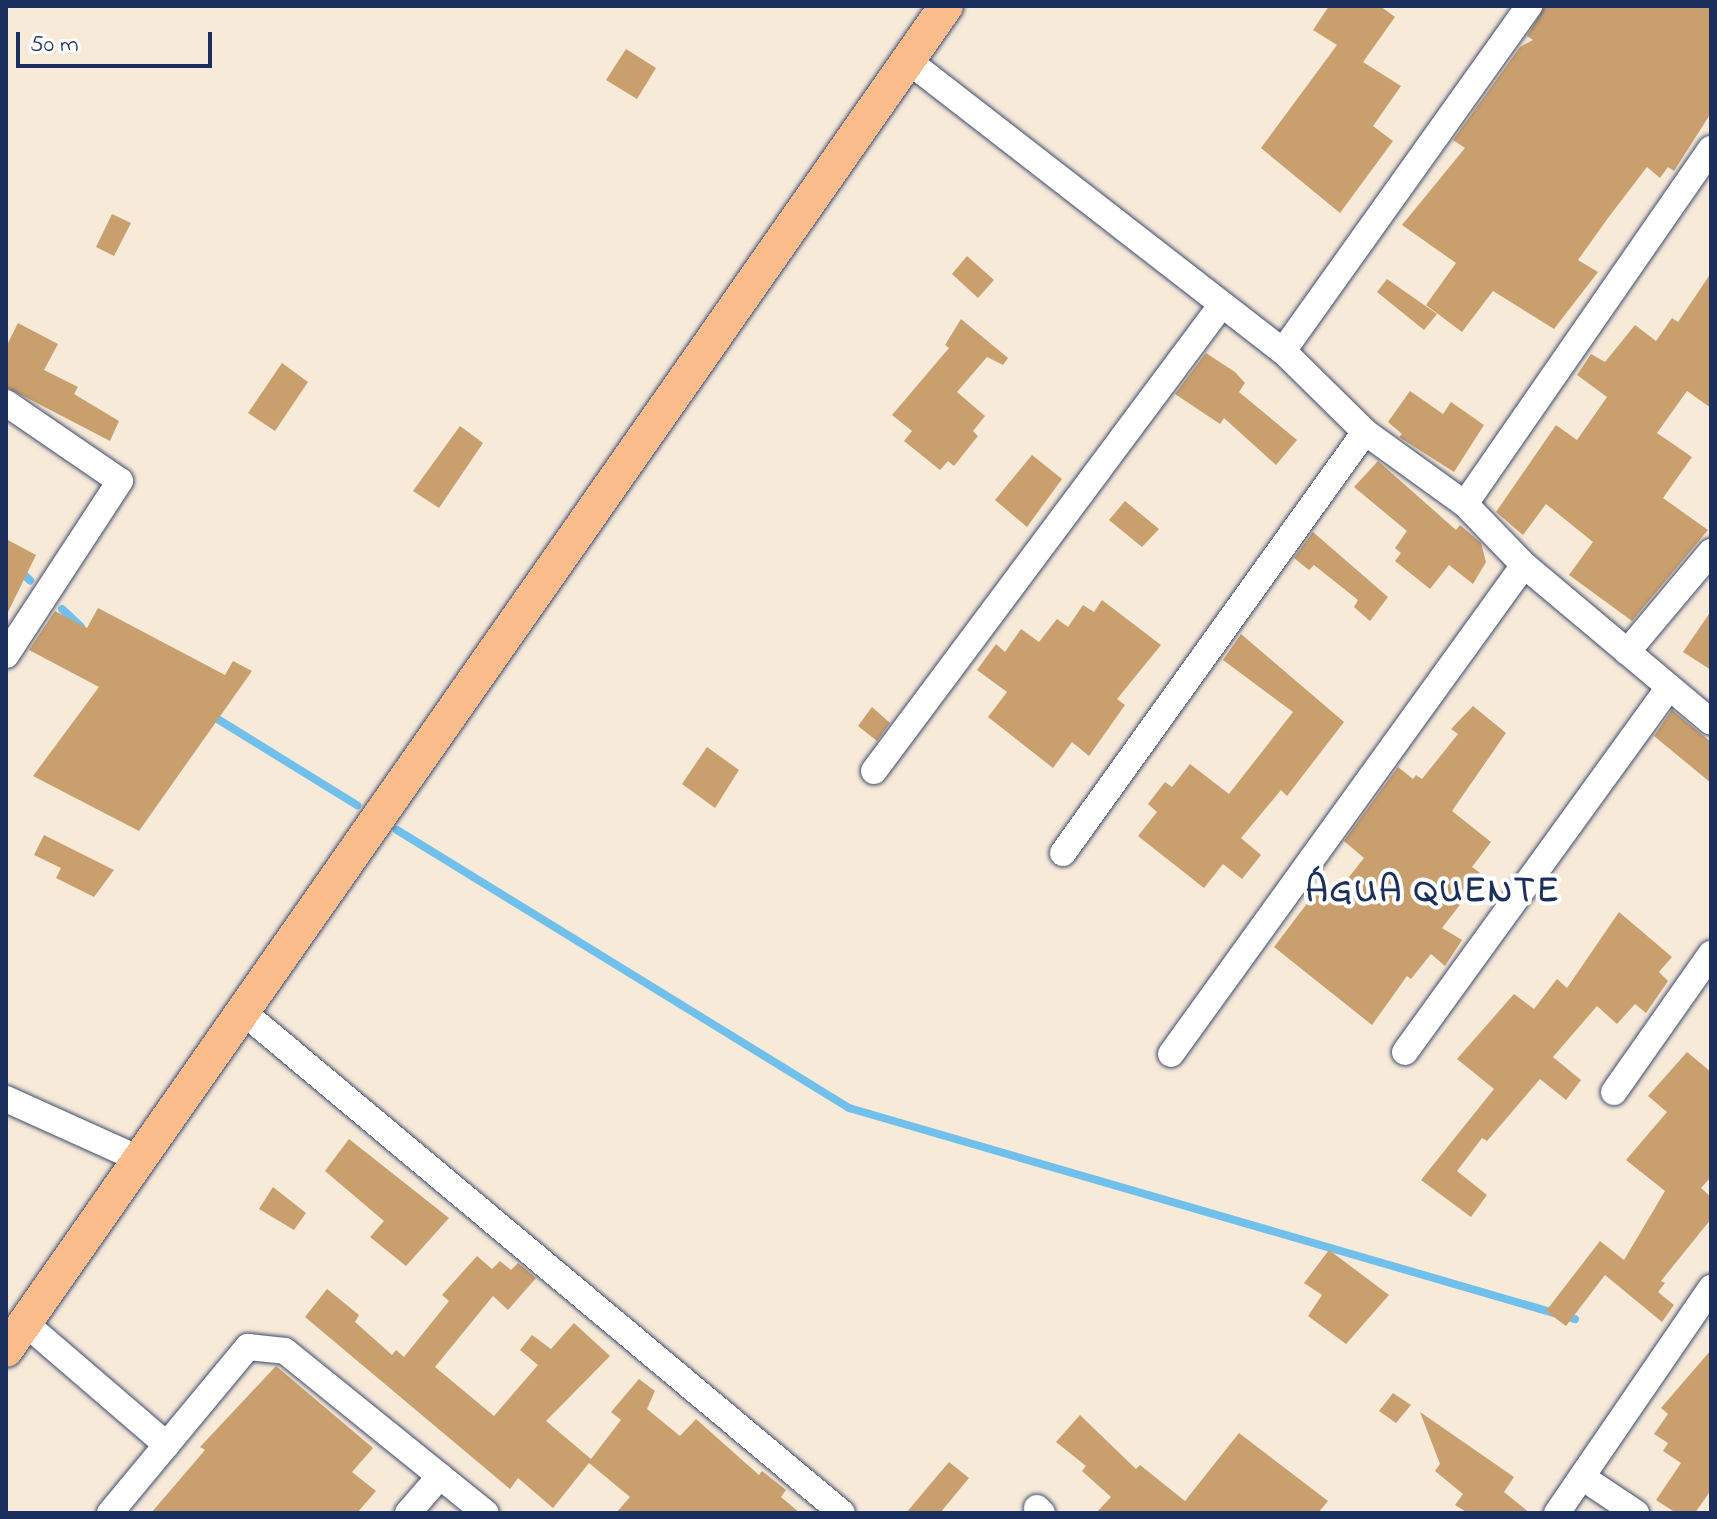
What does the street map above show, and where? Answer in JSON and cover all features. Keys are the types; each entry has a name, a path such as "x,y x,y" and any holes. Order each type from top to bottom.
{"main road":[{"path":"15,1337 946,6"}],"street":[{"path":"1283,351 1529,6"},
{"path":"906,59 1034,154 1220,307 1283,351 1365,432 1465,504 1524,565 1711,722"},
{"path":"1465,504 1711,149"},
{"path":"874,771 1220,307"},
{"path":"6,403 120,481 6,655"},
{"path":"1063,853 1365,432"},
{"path":"1627,652 1711,552"},
{"path":"1171,1054 1524,565"},
{"path":"1405,1052 1669,687"},
{"path":"1614,1092 1711,954"},
{"path":"242,1011 842,1513"},
{"path":"6,1099 139,1159"},
{"path":"1557,1513 1703,1316 1711,1288"},
{"path":"15,1337 167,1445"},
{"path":"110,1513 248,1347 285,1351 486,1513"},
{"path":"408,1513 440,1476"},
{"path":"1582,1477 1636,1513"}],"building":[{"path":"1329,6 1380,6 1395,17 1363,62 1401,86 1373,126 1393,141 1340,213 1261,148 1337,45 1313,30"},
{"path":"1545,6 1711,6 1711,113 1674,171 1668,167 1660,178 1647,167 1608,218 1578,260 1598,272 1554,329 1493,291 1462,332 1426,305 1456,263 1402,225 1465,148 1453,140 1520,47 1533,40 1527,36"},
{"path":"626,49 656,68 637,99 606,80"},
{"path":"112,214 131,223 114,256 96,247"},
{"path":"967,256 994,280 978,298 952,274"},
{"path":"1711,273 1711,408 1687,391 1657,433 1692,457 1663,498 1708,530 1632,621 1569,575 1593,542 1546,504 1523,535 1496,512 1556,425 1577,440 1607,397 1577,375 1591,354 1605,362 1635,325 1656,341 1672,318 1678,322"},
{"path":"1387,279 1437,314 1424,330 1377,292"},
{"path":"961,319 1008,358 1003,365 987,357 957,392 985,416 973,431 978,436 954,466 948,461 940,470 904,441 912,431 892,415 949,348 945,345"},
{"path":"18,323 58,344 44,370 78,387 74,394 119,421 110,441 6,387 6,347"},
{"path":"1206,353 1235,372 1245,383 1239,392 1297,440 1276,465 1224,418 1220,424 1175,394"},
{"path":"282,363 308,382 275,431 248,413"},
{"path":"1410,391 1443,414 1451,402 1484,425 1454,472 1399,437 1402,434 1388,422"},
{"path":"460,426 483,443 439,508 413,491"},
{"path":"1032,455 1062,479 1027,527 995,500"},
{"path":"1378,461 1456,530 1460,525 1481,543 1486,562 1473,584 1449,565 1430,589 1395,561 1401,553 1395,548 1407,531 1354,487"},
{"path":"1125,501 1159,529 1142,547 1109,520"},
{"path":"1313,532 1388,597 1370,621 1354,607 1358,600 1314,565 1309,570 1294,558"},
{"path":"6,539 36,555 6,616"},
{"path":"1102,600 1161,645 1117,699 1125,705 1089,756 1072,742 1053,768 988,717 1007,692 977,670 996,644 1005,652 1021,629 1039,642 1057,619 1068,627 1083,605 1094,612"},
{"path":"98,608 225,675 233,661 252,671 139,831 33,776 99,687 29,650 55,611 87,628"},
{"path":"1711,611 1711,670 1683,652"},
{"path":"1241,634 1344,722 1287,796 1281,790 1241,838 1261,855 1242,879 1223,864 1204,888 1138,836 1157,812 1148,804 1165,782 1172,787 1190,764 1229,794 1293,712 1223,660"},
{"path":"1473,706 1506,733 1452,811 1491,842 1472,867 1483,875 1442,928 1462,940 1445,966 1431,954 1411,979 1407,976 1372,1025 1274,947 1321,885 1334,896 1364,858 1344,841 1398,767 1413,779 1416,775 1422,779 1458,734 1451,729"},
{"path":"872,707 890,723 877,741 858,726"},
{"path":"1672,710 1711,742 1711,783 1654,736"},
{"path":"707,747 739,770 715,808 682,784"},
{"path":"44,835 114,870 94,897 56,878 61,868 34,855"},
{"path":"1619,912 1672,957 1659,972 1668,981 1646,1013 1635,1004 1617,1024 1597,1006 1553,1057 1581,1080 1566,1100 1540,1079 1487,1141 1482,1138 1457,1171 1487,1195 1471,1217 1421,1180 1494,1089 1457,1059 1514,994 1534,1009 1557,979 1567,988"},
{"path":"1687,1052 1711,1072 1711,1177 1701,1188 1711,1197 1711,1219 1661,1281 1665,1283 1658,1292 1674,1305 1662,1322 1605,1275 1566,1326 1546,1311 1600,1241 1624,1260 1665,1191 1626,1160 1667,1112 1648,1096"},
{"path":"349,1139 449,1218 406,1266 370,1237 384,1221 325,1171"},
{"path":"273,1187 306,1213 294,1230 259,1209"},
{"path":"1329,1250 1389,1295 1346,1344 1308,1316 1322,1295 1304,1283"},
{"path":"477,1256 492,1269 500,1261 511,1270 518,1263 536,1278 508,1310 493,1296 435,1367 494,1416 538,1365 520,1350 532,1335 551,1349 574,1323 610,1356 546,1421 591,1459 621,1420 611,1412 639,1379 655,1391 647,1409 680,1436 696,1419 759,1475 762,1471 786,1490 781,1497 800,1513 616,1513 630,1497 589,1463 553,1508 518,1478 510,1489 305,1317 327,1289 359,1315 355,1322 392,1355 396,1350 404,1357 449,1301 442,1295"},
{"path":"1711,1350 1711,1490 1695,1513 1676,1513 1656,1500 1681,1463 1663,1451 1668,1443 1654,1434 1668,1414 1661,1408"},
{"path":"276,1366 373,1448 352,1472 376,1491 357,1513 151,1513 205,1450 200,1447"},
{"path":"1393,1393 1411,1405 1396,1423 1379,1411"},
{"path":"1420,1412 1514,1477 1504,1492 1530,1513 1468,1513 1455,1505 1463,1494 1435,1471 1440,1464"},
{"path":"1080,1415 1136,1469 1140,1465 1185,1501 1239,1433 1328,1501 1318,1513 1096,1513 1111,1497 1082,1471 1086,1466 1056,1442"},
{"path":"949,1462 969,1478 940,1513 906,1513"}],"waterway":[{"path":"6,558 30,580"},
{"path":"62,609 81,627"},
{"path":"211,715 357,805"},
{"path":"397,830 849,1108 1575,1319"}],"district":[{"name":"ÁGUA QUENTE","path":"1433,893"}]}
